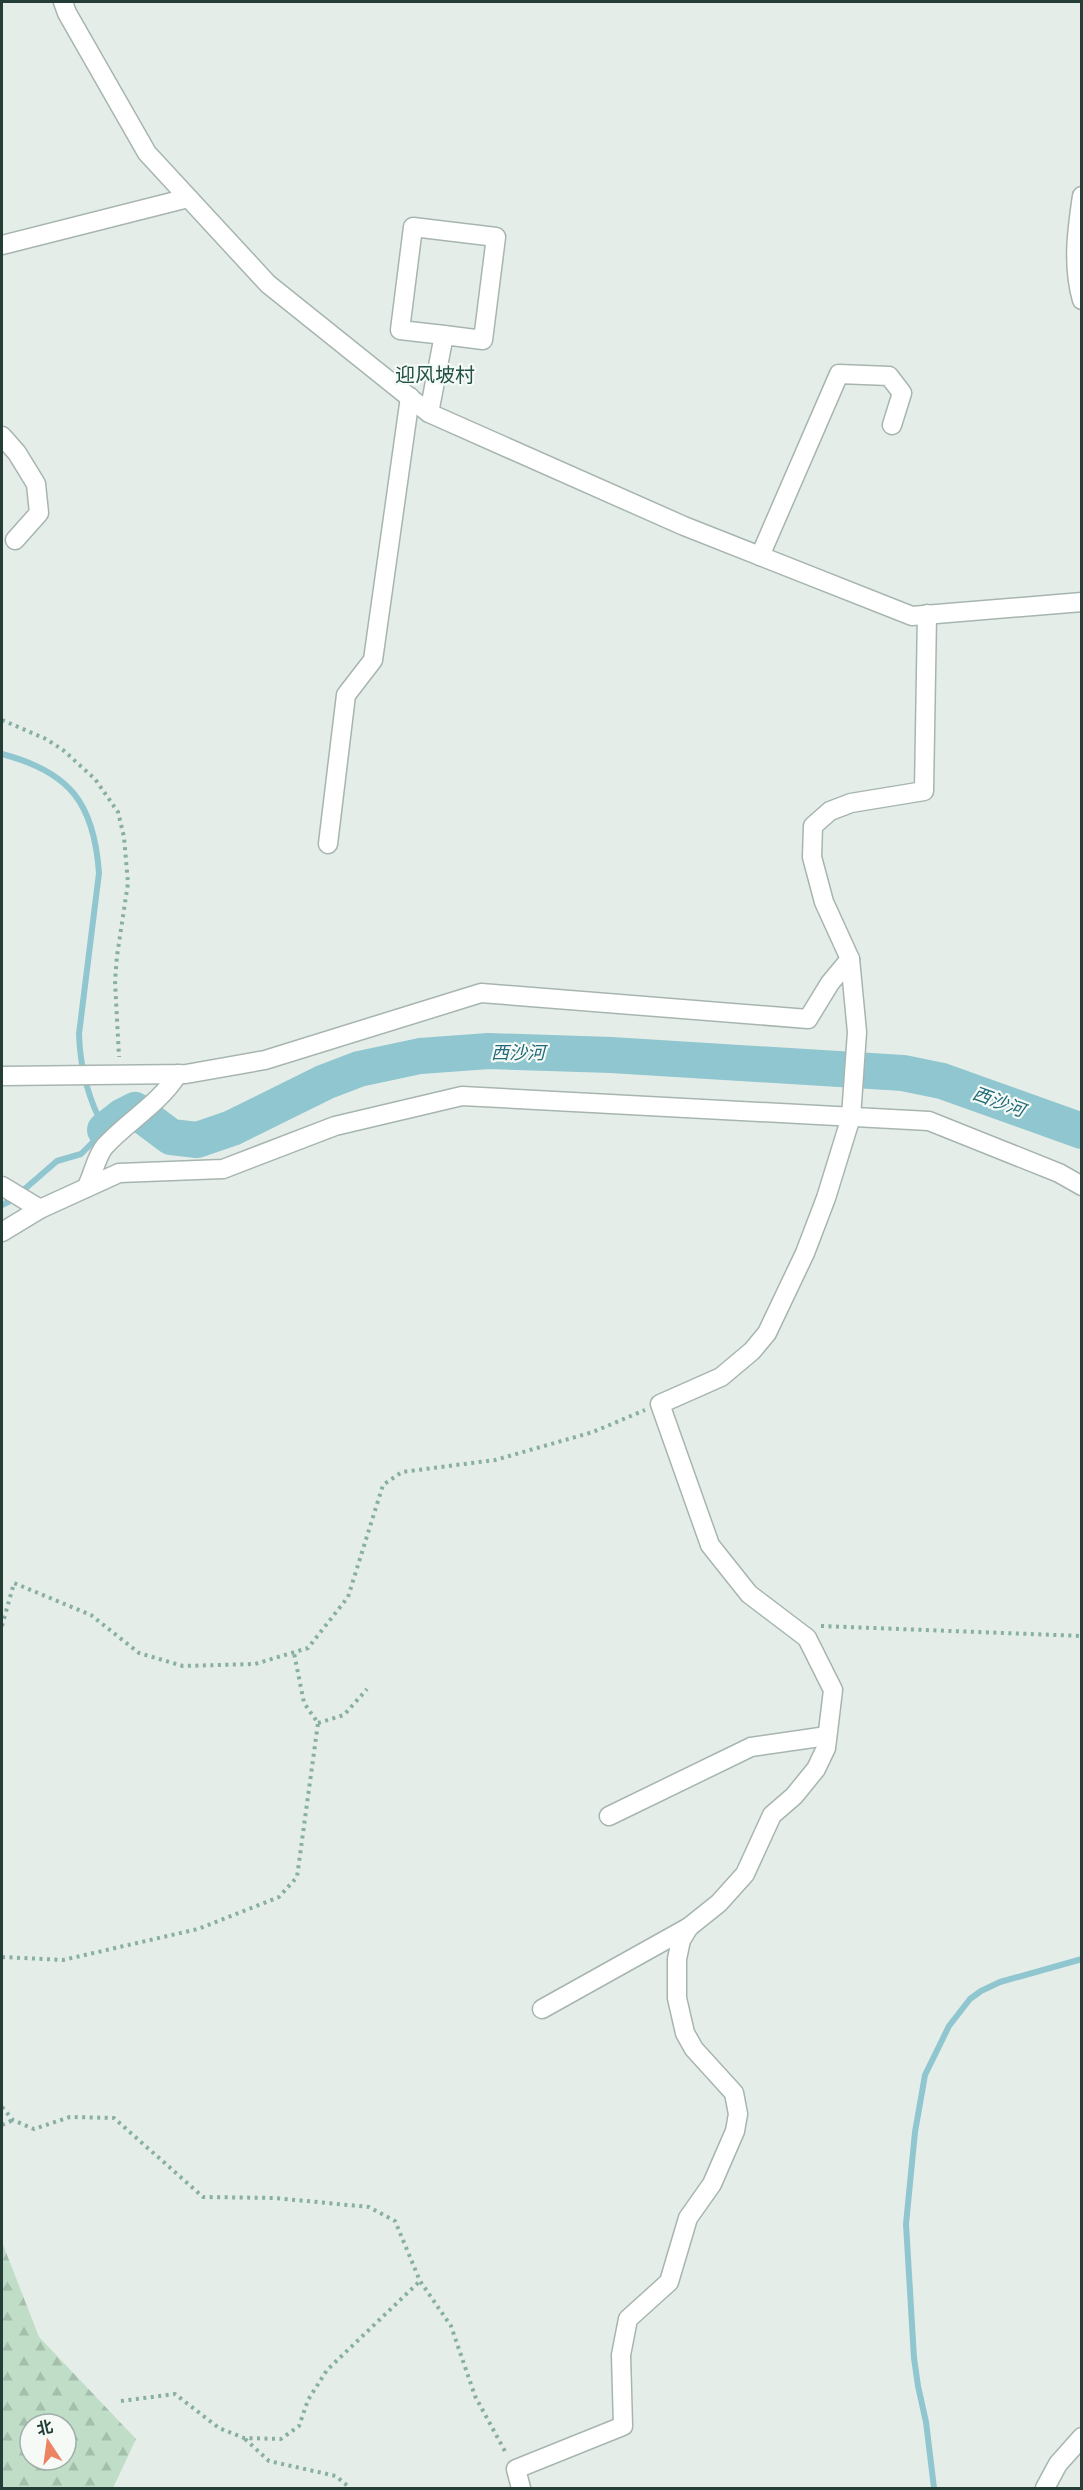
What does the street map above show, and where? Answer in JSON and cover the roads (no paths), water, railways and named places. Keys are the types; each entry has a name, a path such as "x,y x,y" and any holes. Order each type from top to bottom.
{"street":[{"path":"63,2 67,13 147,153 268,284 429,412 684,526 912,616 1082,602"},
{"path":"1082,195 1076,241 1077,283 1082,300"},
{"path":"2,245 188,198"},
{"path":"413,227 496,237 483,340 444,335 400,330 413,227"},
{"path":"429,412 444,335"},
{"path":"760,556 839,374 889,376 902,393 892,425"},
{"path":"328,844 346,695 373,660 410,397"},
{"path":"2,436 17,453 36,484 39,513 15,540"},
{"path":"542,2009 689,1926 719,1903 745,1874 772,1815 794,1796 816,1769 826,1748 833,1690 807,1638 749,1594 710,1545 660,1404 721,1377 752,1351 767,1333 805,1253 826,1198 852,1109 857,1032 850,959 824,902 812,857 813,826 830,811 851,803 924,792 927,614"},
{"path":"2,1076 178,1074 265,1060 481,993 808,1019 830,983 850,959"},
{"path":"86,1188 104,1147 152,1105 168,1089 178,1074"},
{"path":"2,1232 40,1209 118,1173 223,1169 334,1126 462,1096 852,1109 929,1121 1059,1173 1082,1186"},
{"path":"2,1186 40,1209"},
{"path":"609,1816 751,1747 827,1736"},
{"path":"521,2488 516,2469 623,2426 621,2355 628,2319 669,2282 688,2218 711,2184 735,2131 738,2114 734,2093 694,2049 680,2016 676,1980 678,1951 689,1926"},
{"path":"1045,2488 1058,2464 1082,2437"}],"waterway":[{"path":"2,754 45,770 61,781 84,809 91,827 99,873 79,1034 86,1084 105,1130 81,1154 57,1161 12,1200 2,1205"},
{"name":"西沙河","path":"105,1130 135,1110 171,1137 197,1140 232,1128 325,1082 359,1069 420,1056 489,1051 611,1055 903,1073 942,1081 1082,1131"},
{"path":"934,2488 926,2422 914,2358 906,2224 915,2132 925,2075 949,2026 970,1999 1000,1982 1082,1959"}],"district":[{"name":"迎风坡村","path":"435,374"}]}
